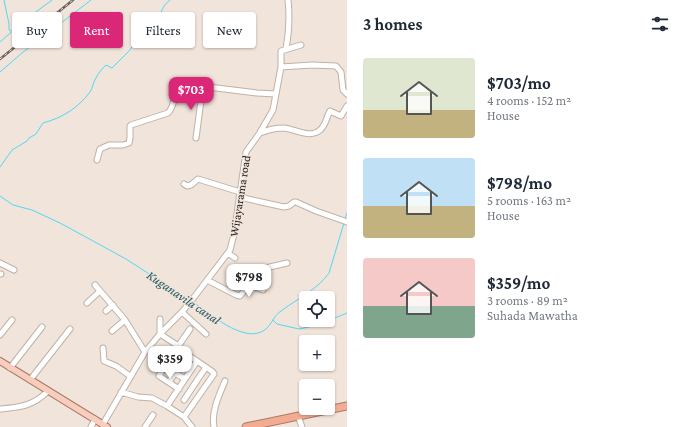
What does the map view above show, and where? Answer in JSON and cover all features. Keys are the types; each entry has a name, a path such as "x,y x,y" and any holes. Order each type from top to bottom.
{"highway":[{"path":"246,427 347,406"}],"main road":[{"path":"0,361 105,426"}],"street":[{"path":"288,0 290,13 289,33 286,49 301,44"},
{"name":"Wijayarama road","path":"105,426 121,392 145,352 160,334 182,312 228,253 233,239 246,152 259,134 273,110 281,67 280,52 286,49"},
{"path":"281,67 312,65 336,66 341,72 343,90 347,94"},
{"path":"97,160 100,149 109,145 123,145 129,143 131,125 168,113 172,109 174,96 178,86 184,84 276,94"},
{"path":"196,138 203,86"},
{"path":"259,134 277,128 291,129 311,134 317,132 323,126 330,111 341,116 347,106"},
{"path":"184,184 191,186 198,179 240,194 284,207 296,202 347,222"},
{"path":"228,253 235,258"},
{"path":"0,263 14,270"},
{"path":"207,280 236,296 240,296 249,285 254,273 257,270 287,263"},
{"path":"95,285 125,320 145,352"},
{"path":"249,285 263,290"},
{"path":"87,303 100,292"},
{"path":"106,311 113,305"},
{"path":"182,312 206,334"},
{"path":"160,319 160,334 177,345 179,351 197,361 214,374 184,417"},
{"path":"0,335 12,320"},
{"path":"112,331 125,320"},
{"path":"10,368 42,327"},
{"path":"30,380 70,329"},
{"path":"178,389 159,376 177,345 190,329"},
{"path":"104,348 104,361 116,366 130,376"},
{"path":"169,382 187,355"},
{"path":"167,406 197,361"},
{"path":"165,367 185,379"},
{"path":"184,400 206,367"},
{"path":"214,427 214,413 217,400 225,381"},
{"path":"194,386 203,391"},
{"path":"0,409 23,407 35,402 48,391"},
{"path":"121,392 138,397 152,398 184,417 192,427"},
{"path":"145,427 153,415"},
{"path":"298,416 302,427"},
{"path":"91,427 95,419"}],"waterway":[{"path":"4,0 9,30 11,31"},
{"path":"0,42 25,20 52,0"},
{"path":"0,72 22,53 91,0"},
{"path":"0,167 12,150 36,134 43,123 57,118 75,108 90,92 98,74 106,65 112,68 130,50 135,41 143,35 152,36 158,30 162,10 170,0"},
{"name":"Kuganavila canal","path":"0,196 13,205 32,210 60,223 126,259 188,299"},
{"path":"345,218 347,213"},
{"name":"Kuganavila canal","path":"193,302 226,325 236,330 255,334 263,331 268,327 278,313 313,289 329,273 344,223"},
{"path":"273,320 277,324 299,329 318,325 347,313"}],"railway":[{"path":"0,59 73,0"}]}
